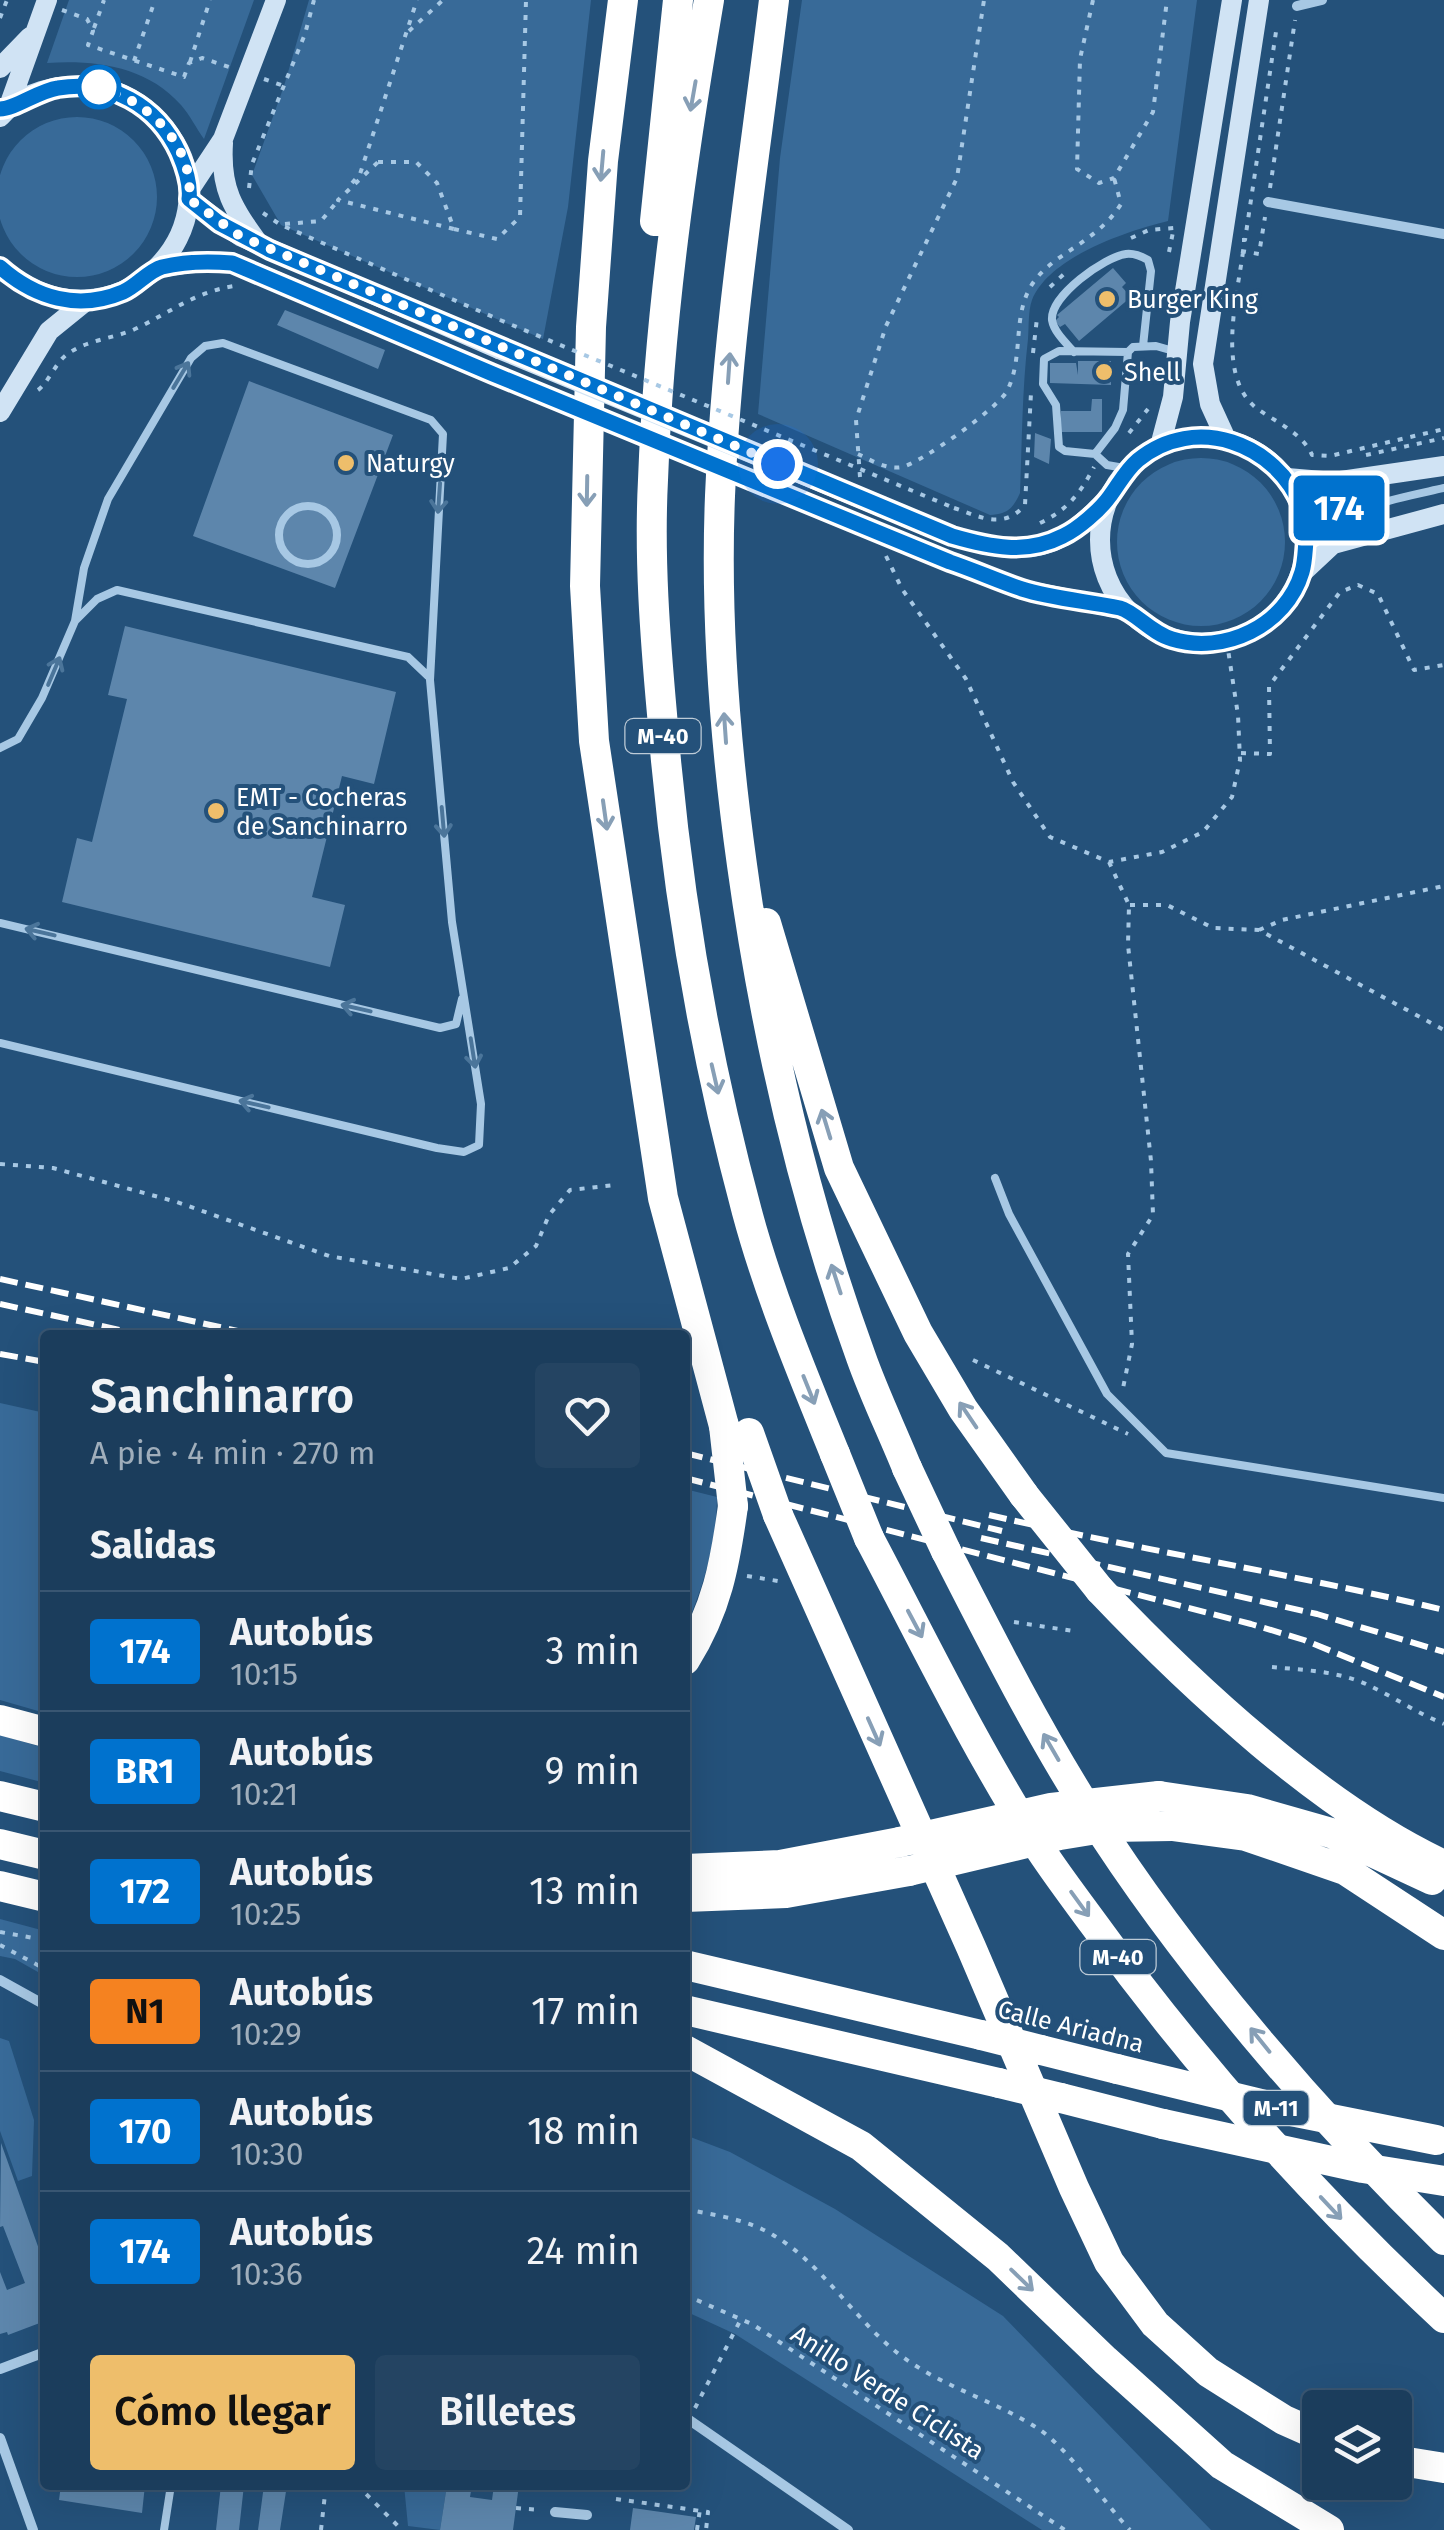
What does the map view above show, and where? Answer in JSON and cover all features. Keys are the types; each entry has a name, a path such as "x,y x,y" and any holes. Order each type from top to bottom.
{"highway":[{"path":"623,0 602,160 591,327 585,586 594,740 640,1042 736,1429 778,1514 1109,2262 1156,2324 1208,2372 1302,2428"},
{"path":"678,0 662,140 636,478 638,630 649,777 669,908 704,1031"},
{"name":"M-40","path":"710,0 682,155 662,333 652,482 653,604 680,884 704,1031 748,1214 800,1370 870,1538 946,1684 1036,1843 1134,1980 1235,2106 1360,2240 1444,2318"},
{"name":"M-40","path":"774,0 730,353 718,575 726,738 754,954 776,1065 809,1193 861,1358 907,1468 999,1655 1089,1812 1178,1938 1273,2056 1444,2240"},
{"path":"736,825 839,1168 918,1333 963,1408 1024,1496 1100,1590 1138,1630 1240,1724 1332,1797 1444,1866"},
{"path":"690,1651 710,1614 723,1575 736,1429"},
{"path":"0,1720 40,1731"},
{"path":"0,1796 40,1806"},
{"path":"690,1869 780,1865 1051,1808 1159,1796 1247,1809 1331,1833 1444,1885"},
{"path":"690,1898 786,1893 909,1872 1060,1835 1108,1827 1172,1826 1246,1836 1345,1870 1444,1935"},
{"path":"0,1844 40,1854"},
{"path":"0,1886 40,1897"},
{"name":"Calle Ariadna","path":"690,1966 1281,2110 1440,2140"},
{"name":"M-11","path":"690,2011 1163,2124 1364,2168 1444,2181"},
{"path":"690,2053 860,2146 998,2256 1105,2360 1222,2465 1329,2530"},
{"path":"690,2067 766,2092"},
{"path":"1412,2463 1444,2468"}],"street":[{"path":"0,268 39,294 86,301 125,291 157,268 181,231 190,194 224,139 276,0"},
{"path":"1160,446 1174,397 1177,352 1232,0"},
{"path":"1226,439 1207,394 1203,364 1258,0"},
{"path":"1297,6 1322,0"},
{"path":"0,68 55,5"},
{"path":"4,111 35,32"},
{"path":"4,111 36,92 79,85 102,87 128,97 152,113 170,134 182,160 190,194 219,223 260,246 499,349 952,536 985,546 1028,549 1066,535 1108,499 1130,468 1160,446 1192,437 1226,439 1270,460 1287,478 1302,508 1306,541 1302,572 1273,617 1250,632 1226,643 1173,640 1152,631 1127,610 1110,586 1101,557 1100,528 1108,499"},
{"path":"224,139 223,180 228,198 260,246"},
{"path":"1268,202 1444,234"},
{"path":"157,268 196,262 232,263 950,562 1024,590 1127,610"},
{"path":"0,412 49,331 86,301"},
{"path":"1287,478 1334,482 1444,466"},
{"path":"1302,572 1334,544 1444,514"},
{"path":"0,1980 40,2002"},
{"path":"0,2368 40,2354"},
{"path":"690,2420 848,2530"},
{"path":"0,2438 33,2530"},
{"path":"556,2512 588,2516"}],"lane":[{"path":"1074,352 1060,338 1052,322 1054,306 1066,290 1113,258 1127,254 1148,260 1151,271 1144,346"},
{"path":"0,748 18,739 28,725 75,621 84,568 108,498 191,358 205,346 223,343 432,420 443,434 430,680 452,922 481,1104 479,1144 464,1152 0,1042"},
{"path":"1095,454 1116,428 1123,410 1128,352 1132,347 1177,352"},
{"path":"1128,352 1048,354 1044,359 1043,384 1056,404 1059,448 1095,454 1107,465 1130,468"},
{"path":"1306,541 1338,518 1366,506 1444,488"},
{"path":"312,506 329,514 338,530 328,557 310,564 291,558 280,542 286,516 293,510 312,506"},
{"path":"1302,508 1366,506"},
{"path":"75,621 98,598 117,590 408,657 422,666 430,680"},
{"path":"0,923 440,1028 456,1024 463,995"},
{"path":"995,1178 1008,1214 1107,1394 1166,1453 1444,1498"},
{"path":"164,2530 170,2490"}],"path":[{"path":"0,18 6,0"},
{"path":"104,0 88,45 184,77 210,0"},
{"path":"134,60 155,0"},
{"path":"250,192 252,164 305,34 314,0"},
{"path":"281,225 321,221 360,174 417,0"},
{"path":"406,34 443,0"},
{"path":"338,200 497,240 520,217 526,0"},
{"path":"1093,0 1080,58 1077,169 1098,183 1114,178 1153,112 1167,0"},
{"path":"55,5 86,19 94,30"},
{"path":"1297,6 1259,254 1243,252 1234,315 1235,382 1250,404 1306,443 1312,455 1330,456 1444,429"},
{"path":"1245,240 1278,19"},
{"path":"190,63 202,58 233,68"},
{"path":"262,78 284,86"},
{"path":"338,200 378,162 416,162 438,183 454,229"},
{"path":"858,454 882,466 899,468 994,408 1007,391 1014,370 1022,303 1027,293 1049,266 1110,222 1121,204 1114,178"},
{"path":"255,202 262,213 281,225 954,508"},
{"path":"40,391 64,356 82,345 131,330 207,291 233,286"},
{"path":"1362,456 1444,438"},
{"path":"1240,753 1270,754 1270,686 1340,592 1358,586 1378,594 1414,670 1444,664"},
{"path":"1109,862 1129,904 1128,945 1153,1215 1128,1254 1132,1344 1119,1406"},
{"path":"1259,930 1282,920 1444,886"},
{"path":"1129,904 1166,905 1213,928 1259,930 1444,1030"},
{"path":"0,1164 52,1168 176,1202 328,1256 462,1279 509,1268 536,1246 549,1215 570,1190 615,1185"},
{"path":"972,1360 1120,1432 1152,1440"},
{"path":"690,1567 694,1568"},
{"path":"747,1576 778,1581"},
{"path":"1014,1622 1073,1632"},
{"path":"1272,1667 1332,1673 1365,1684 1444,1724"},
{"path":"0,1932 40,1939"},
{"path":"0,1945 40,1966"},
{"path":"690,2210 738,2220 774,2235 896,2352 952,2388 1038,2428 1130,2530"},
{"name":"Anillo Verde Ciclista","path":"690,2297 742,2319 1065,2530"},
{"path":"690,2413 742,2319"},
{"path":"321,2530 325,2490"},
{"path":"362,2490 402,2530"},
{"path":"616,2498 708,2512 706,2530"},
{"path":"516,2508 556,2512"},
{"path":"697,2530 700,2510"}],"shaded area":[{"path":"69,0 254,0 204,139 181,105 136,74 102,65 47,63"},
{"path":"309,0 591,0 568,207 543,339 281,225 252,175"},
{"path":"802,0 1197,0 1168,221 1111,239 1072,259 1041,285 1032,300 1024,377 1020,493 1005,512 990,515 758,414 780,158"},
{"path":"61,118 93,118 122,130 144,152 156,181 156,213 144,242 122,264 93,276 61,276 32,264 10,242 -1,216 -1,178 10,152 32,130"},
{"path":"1201,458 1233,464 1260,483 1279,510 1285,542 1279,574 1260,601 1233,620 1201,626 1169,620 1142,601 1123,574 1117,542 1123,510 1142,483 1169,464"},
{"path":"0,1403 40,1412 40,1712 0,1700"},
{"path":"690,1490 717,1497 708,1565 690,1617"},
{"path":"0,1735 40,1747 40,1782 0,1771"},
{"path":"0,1919 40,1930 40,1973 15,1959 0,1956"},
{"path":"0,2038 9,2041 34,2120 32,2176 18,2181 0,2131"},
{"path":"690,2137 730,2152 835,2209 1003,2316 1211,2530 1042,2530 735,2334 690,2313"},
{"path":"404,2490 446,2490 440,2530 408,2526"}],"building":[{"path":"1113,268 1126,283 1122,287 1131,297 1079,341 1065,324 1060,327 1055,321 1057,315"},
{"path":"285,310 385,350 378,369 277,325"},
{"path":"1078,361 1111,361 1111,385 1050,383 1050,363 1076,363 1078,375"},
{"path":"249,381 393,435 335,588 193,536"},
{"path":"1092,399 1102,399 1102,432 1061,432 1061,411 1091,411"},
{"path":"1035,433 1051,439 1049,464 1034,457"},
{"name":"EMT - Cocheras de Sanchinarro","path":"125,626 396,692 374,784 342,776 312,897 345,905 330,967 62,902 77,838 92,842 127,699 108,695"},
{"path":"1,2143 40,2252 40,2323 8,2335 0,2334 0,2272 7,2290 25,2283 3,2226 0,2227"},
{"path":"60,2490 144,2490 142,2513 59,2500"},
{"path":"220,2490 243,2490 239,2530 216,2530"},
{"path":"263,2490 286,2490 280,2530 258,2530"},
{"path":"446,2490 471,2490 470,2497 492,2500 493,2490 518,2490 513,2530 440,2530"},
{"path":"633,2508 696,2517 694,2530 630,2530"}],"railway":[{"path":"0,1279 233,1330"},
{"path":"0,1304 120,1330"},
{"path":"0,1354 40,1361"},
{"path":"690,1454 1002,1531"},
{"path":"690,1479 1251,1624 1304,1640 1444,1697"},
{"path":"989,1515 1444,1610"},
{"path":"981,1538 1317,1614 1444,1652"}],"bus line":[{"name":"174","path":"0,109 6,110 36,92 79,85 102,87 128,97 152,113 170,134 182,160 189,199 240,236 499,349 952,536 985,546 1028,549 1066,535 1108,499 1138,459 1160,446 1192,437 1226,439 1270,460 1287,478 1302,508 1366,506 1326,525 1306,541 1302,572 1273,617 1226,643 1173,640 1152,631 1127,610 1024,590 864,528 232,263 210,261 157,268 125,291 86,301 39,294 0,267"}],"place":[{"name":"Burger King","path":"1107,299"},
{"name":"Shell","path":"1104,372"},
{"name":"Naturgy","path":"346,463"},
{"name":"EMT - Cocheras de Sanchinarro","path":"216,811"}],"route":[{"path":"99,87 128,97 152,113 170,134 182,160 189,199 240,236 778,464"}]}
